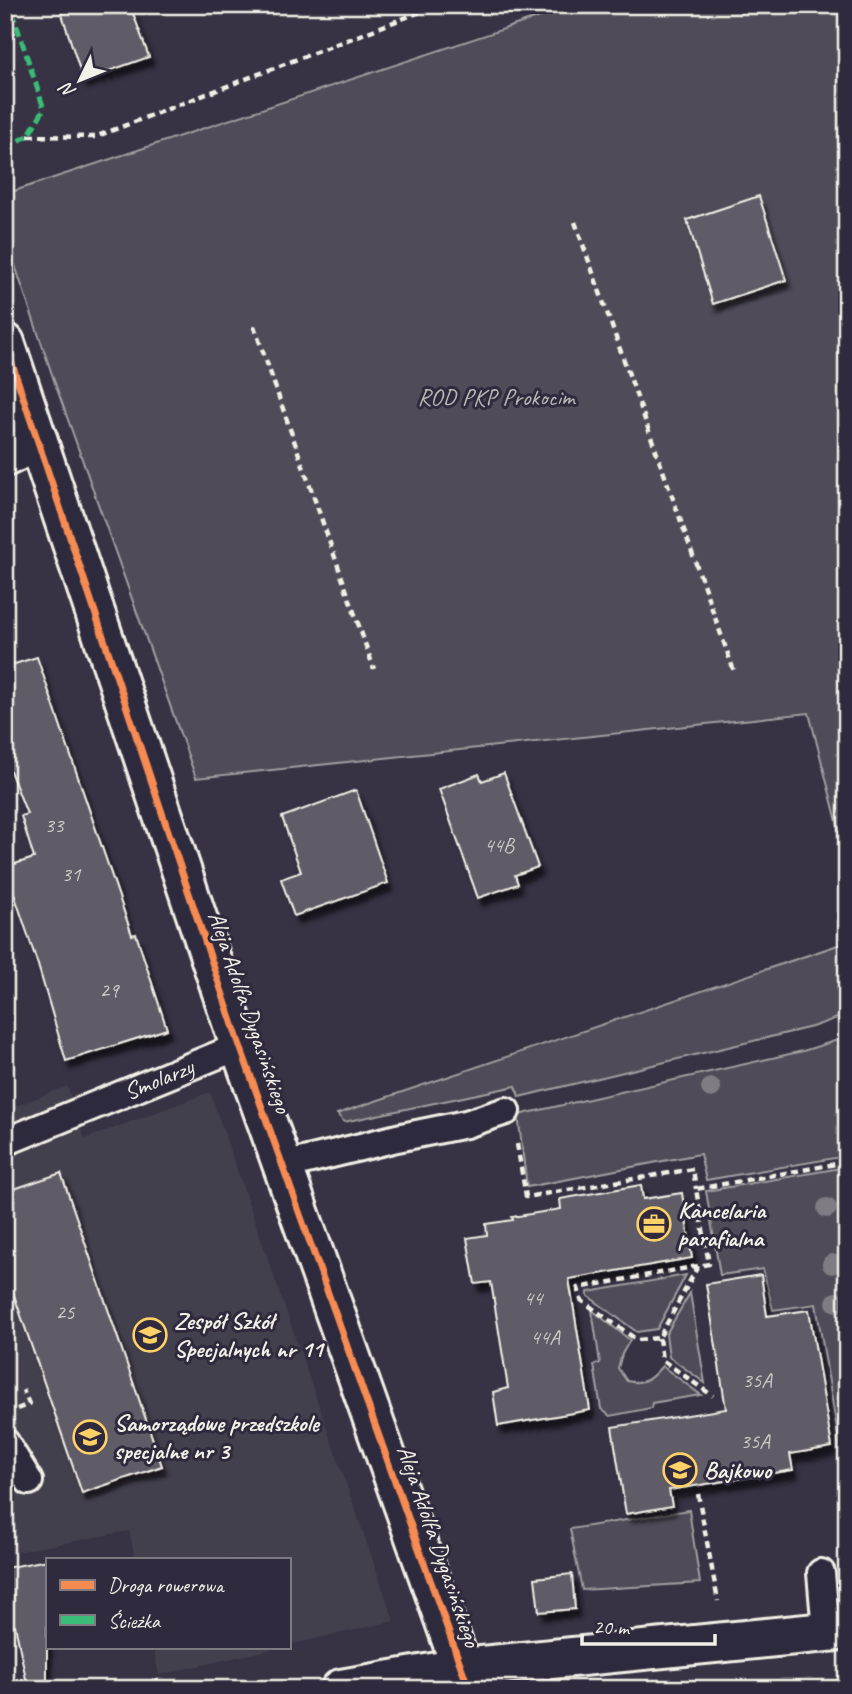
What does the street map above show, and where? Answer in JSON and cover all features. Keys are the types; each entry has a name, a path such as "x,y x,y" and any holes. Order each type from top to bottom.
{"street":[{"name":"Aleja Adolfa Dygasińskiego","path":"5,343 22,449 240,1046 465,1679"},
{"path":"341,1689 465,1679 836,1631"}],"lane":[{"name":"Smolarzy","path":"5,1142 240,1046"},
{"path":"283,1166 466,1124 510,1122"},
{"path":"5,1442 29,1481"},
{"path":"821,1573 836,1631"}],"path":[{"path":"28,136 95,137 438,5"},
{"path":"575,222 735,674"},
{"path":"254,326 374,669"},
{"path":"510,1122 526,1197 693,1169 709,1264 578,1288 581,1300 637,1340 659,1338"},
{"path":"696,1189 847,1162"},
{"path":"698,1266 659,1338 662,1360 713,1396"},
{"path":"23,1390 29,1404"},
{"path":"698,1494 719,1609"}],"shaded area":[{"name":"Zespół Szkół Specjalnych nr 11","path":"67,1086 85,1139 210,1092 394,1621 290,1645 290,1558 135,1558 129,1531 5,1554 5,1110"},
{"path":"153,1648 278,1648 159,1675"}],"green space":[{"name":"ROD PKP Prokocim","path":"576,5 847,5 847,860 809,713 196,778 5,236 5,194"},
{"path":"847,942 847,1011 843,1016 812,1027 519,1097 516,1086 344,1122 337,1114"},
{"path":"847,1037 847,1156 706,1180 700,1154 527,1187 518,1115 803,1051"},
{"path":"847,1167 847,1447 840,1448 816,1304 773,1310 763,1269 720,1275 706,1191"},
{"path":"686,1275 657,1329 637,1332 588,1296 588,1292"},
{"path":"690,1293 705,1383 669,1357 666,1334"},
{"path":"592,1310 630,1340 618,1368 627,1381 647,1380 662,1366 701,1395 652,1403 651,1408 610,1416 601,1409 594,1365 600,1363"},
{"path":"689,1510 700,1583 582,1590 570,1529"}],"building":[{"path":"59,5 130,5 149,57 83,80"},
{"path":"759,196 786,280 713,304 687,220"},
{"path":"37,657 167,1029 66,1061 5,867 34,858 21,816 27,814 5,758 5,667"},
{"path":"504,773 538,867 515,875 518,884 478,898 439,789 479,774 482,781"},
{"path":"356,790 388,883 294,916 281,879 301,872 282,817"},
{"path":"61,1173 162,1466 82,1493 5,1269 5,1192"},
{"path":"641,1185 643,1199 682,1193 692,1258 569,1279 590,1410 498,1426 493,1392 508,1388 491,1282 475,1284 467,1238 487,1235 486,1224 561,1209 560,1199"},
{"path":"761,1275 767,1316 809,1310 832,1447 790,1454 793,1470 669,1490 672,1506 626,1514 612,1427 726,1409 706,1284"},
{"path":"46,1560 47,1689 28,1689 15,1625 5,1627 5,1568"},
{"path":"572,1574 575,1609 539,1612 535,1578"}],"marked path":[{"path":"5,147 28,136 44,109 10,5"}],"cycle path":[{"path":"5,343 240,1046 469,1689"}],"place":[{"name":"Kancelaria parafialna","path":"654,1224"},
{"name":"Zespół Szkół Specjalnych nr 11","path":"150,1335"},
{"name":"Samorządowe przedszkole specjalne nr 3","path":"90,1437"},
{"name":"Bajkowo","path":"680,1470"}]}
